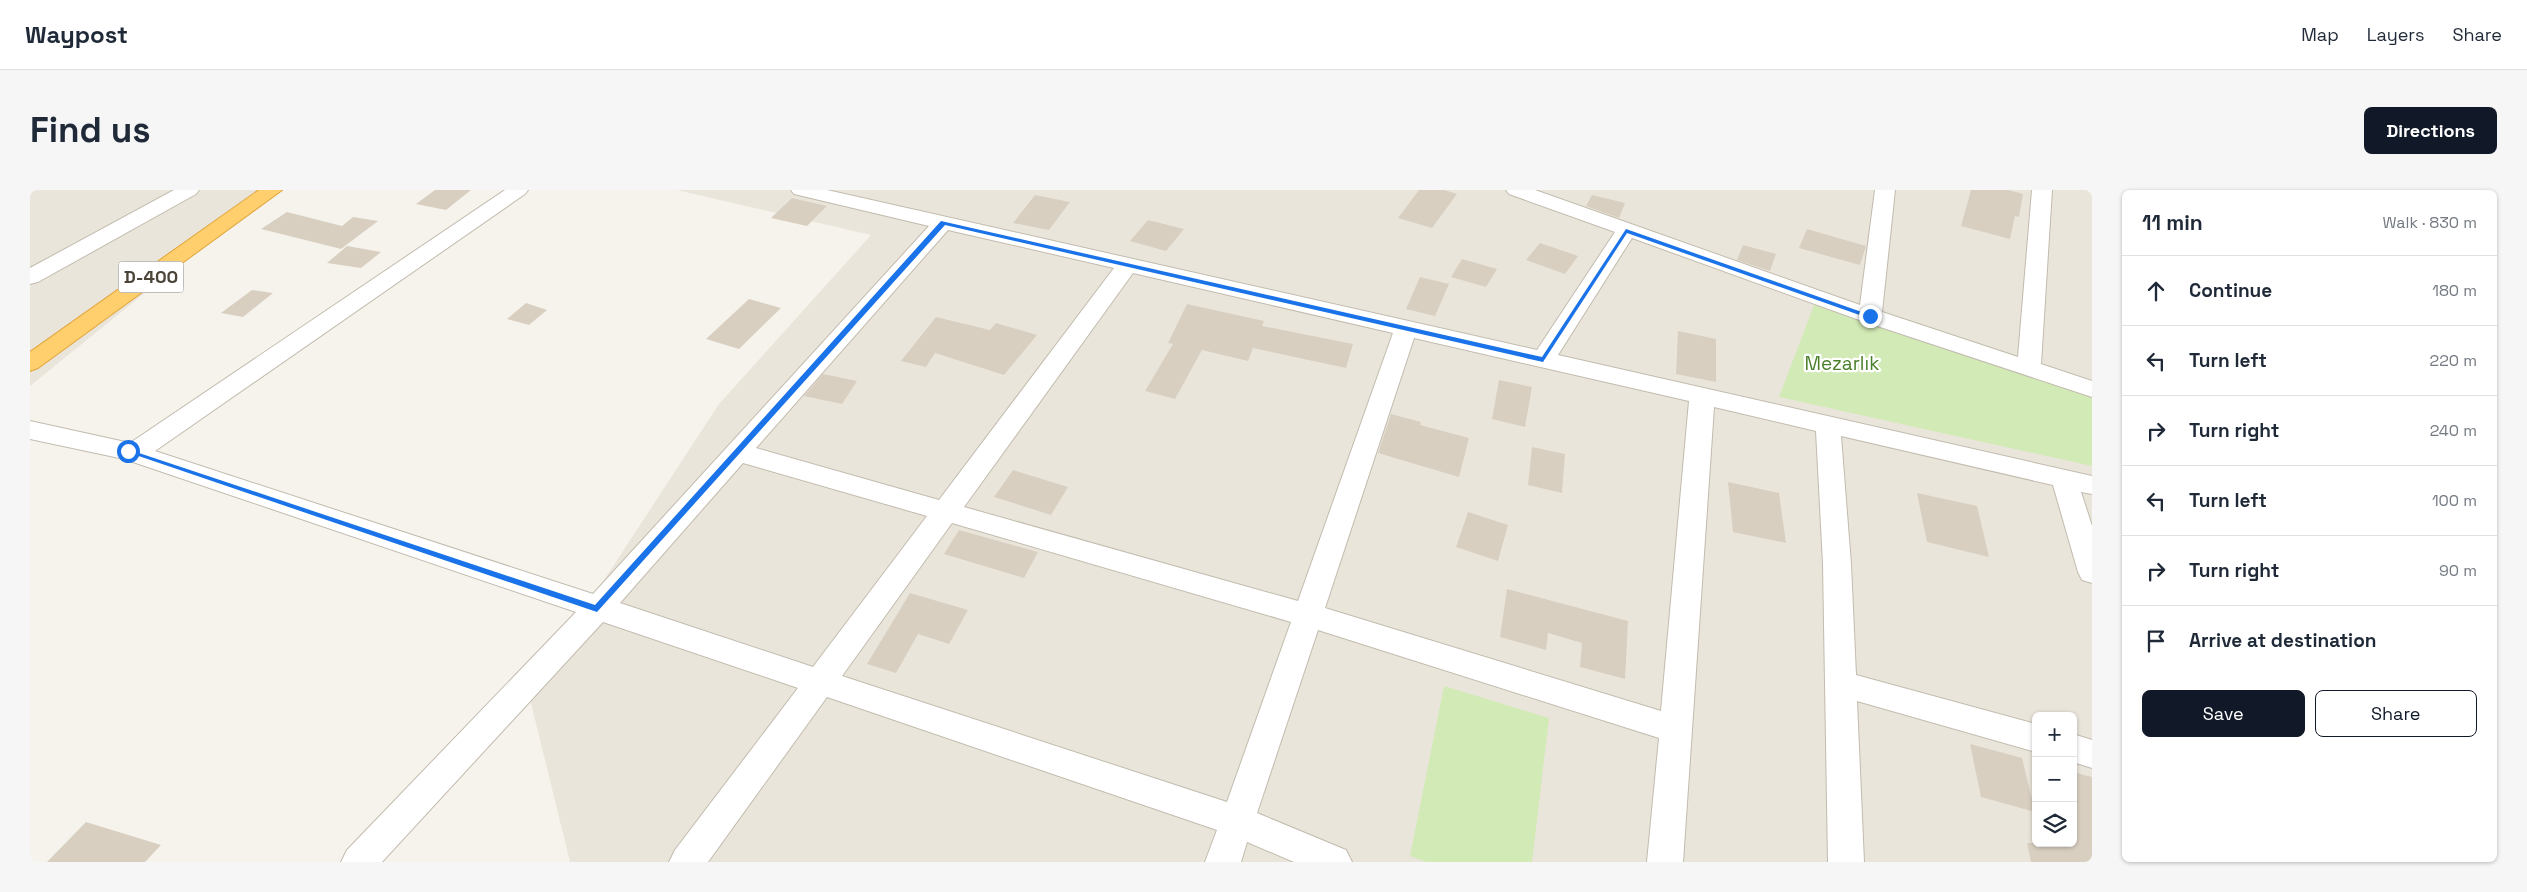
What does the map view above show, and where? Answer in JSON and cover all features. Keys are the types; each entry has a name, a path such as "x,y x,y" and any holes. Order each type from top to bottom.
{"highway":[{"name":"D-400","path":"30,340 243,190"},
{"name":"D-400","path":"30,363 272,190"}],"street":[{"path":"30,277 189,190"},
{"path":"133,453 518,190"},
{"path":"801,190 2092,486"},
{"path":"1516,190 1626,231 1870,316 2092,389"},
{"path":"1870,316 1885,190"},
{"path":"2029,368 2042,190"},
{"path":"359,862 597,609 943,223"},
{"path":"1543,360 1626,231"},
{"path":"687,862 1128,265"},
{"path":"1223,862 1406,328"},
{"path":"1665,862 1674,729 1702,396"},
{"path":"1828,425 1837,564 1839,683 1846,862"},
{"path":"30,430 133,453 818,683 1237,821 1334,862"},
{"path":"737,452 1308,615 1674,729"},
{"path":"2064,479 2092,572"},
{"path":"1839,683 2032,737"},
{"path":"2077,749 2092,754"}],"shaded area":[{"path":"30,190 272,190 30,386"},
{"path":"677,190 2092,190 2092,862 570,862 529,695 719,404 871,235"}],"green space":[{"name":"Mezarlık","path":"1814,305 2092,396 2092,466 1779,397"},
{"path":"1444,686 1549,718 1532,862 1427,862 1410,856"}],"building":[{"path":"435,190 471,190 446,210 416,204"},
{"path":"1419,190 1444,190 1457,194 1432,228 1398,218"},
{"path":"1971,190 2008,190 2023,194 2019,217 2015,216 2010,239 1961,226"},
{"path":"1035,195 1070,202 1049,230 1013,223"},
{"path":"1592,195 1625,203 1619,218 1586,206"},
{"path":"792,198 827,206 807,226 771,218"},
{"path":"287,212 342,226 353,217 378,221 341,249 261,229"},
{"path":"1148,220 1184,229 1166,251 1130,241"},
{"path":"1807,229 1866,246 1860,265 1799,248"},
{"path":"1540,243 1578,256 1565,274 1526,260"},
{"path":"1743,245 1776,254 1770,271 1737,260"},
{"path":"347,246 381,252 361,268 327,263"},
{"path":"1462,259 1497,269 1486,287 1451,277"},
{"path":"1420,277 1449,284 1435,316 1406,309"},
{"path":"252,290 273,293 243,317 221,313"},
{"path":"749,299 781,308 739,349 706,339"},
{"path":"526,303 547,310 529,325 507,319"},
{"path":"1187,304 1264,321 1262,326 1353,344 1346,368 1253,348 1248,361 1202,350 1175,399 1145,391 1173,344 1168,343"},
{"path":"936,317 990,330 996,323 1037,335 1004,375 935,353 926,367 901,361"},
{"path":"1678,331 1716,339 1716,382 1676,374"},
{"path":"823,374 857,381 842,404 804,396"},
{"path":"1499,380 1532,387 1525,427 1492,419"},
{"path":"1391,414 1421,422 1420,425 1469,438 1459,477 1378,453"},
{"path":"1532,447 1565,454 1562,493 1528,485"},
{"path":"1013,470 1068,487 1051,515 994,497"},
{"path":"1728,482 1779,493 1786,543 1733,532"},
{"path":"1917,493 1977,506 1989,557 1927,542"},
{"path":"1468,512 1508,525 1498,561 1456,547"},
{"path":"959,530 1038,552 1024,578 944,554"},
{"path":"1507,589 1628,621 1625,679 1580,667 1582,643 1548,633 1546,650 1500,637"},
{"path":"910,593 968,610 949,644 918,634 896,673 867,664"},
{"path":"1970,744 2022,758 2032,800 2032,811 1981,797"},
{"path":"2077,773 2092,777 2092,862 2031,862 2027,843 2032,843 2032,847 2077,847"},
{"path":"86,822 161,845 145,862 47,862"}],"route":[{"path":"128,451 597,609 943,223 1543,360 1626,231 1870,316"}]}
